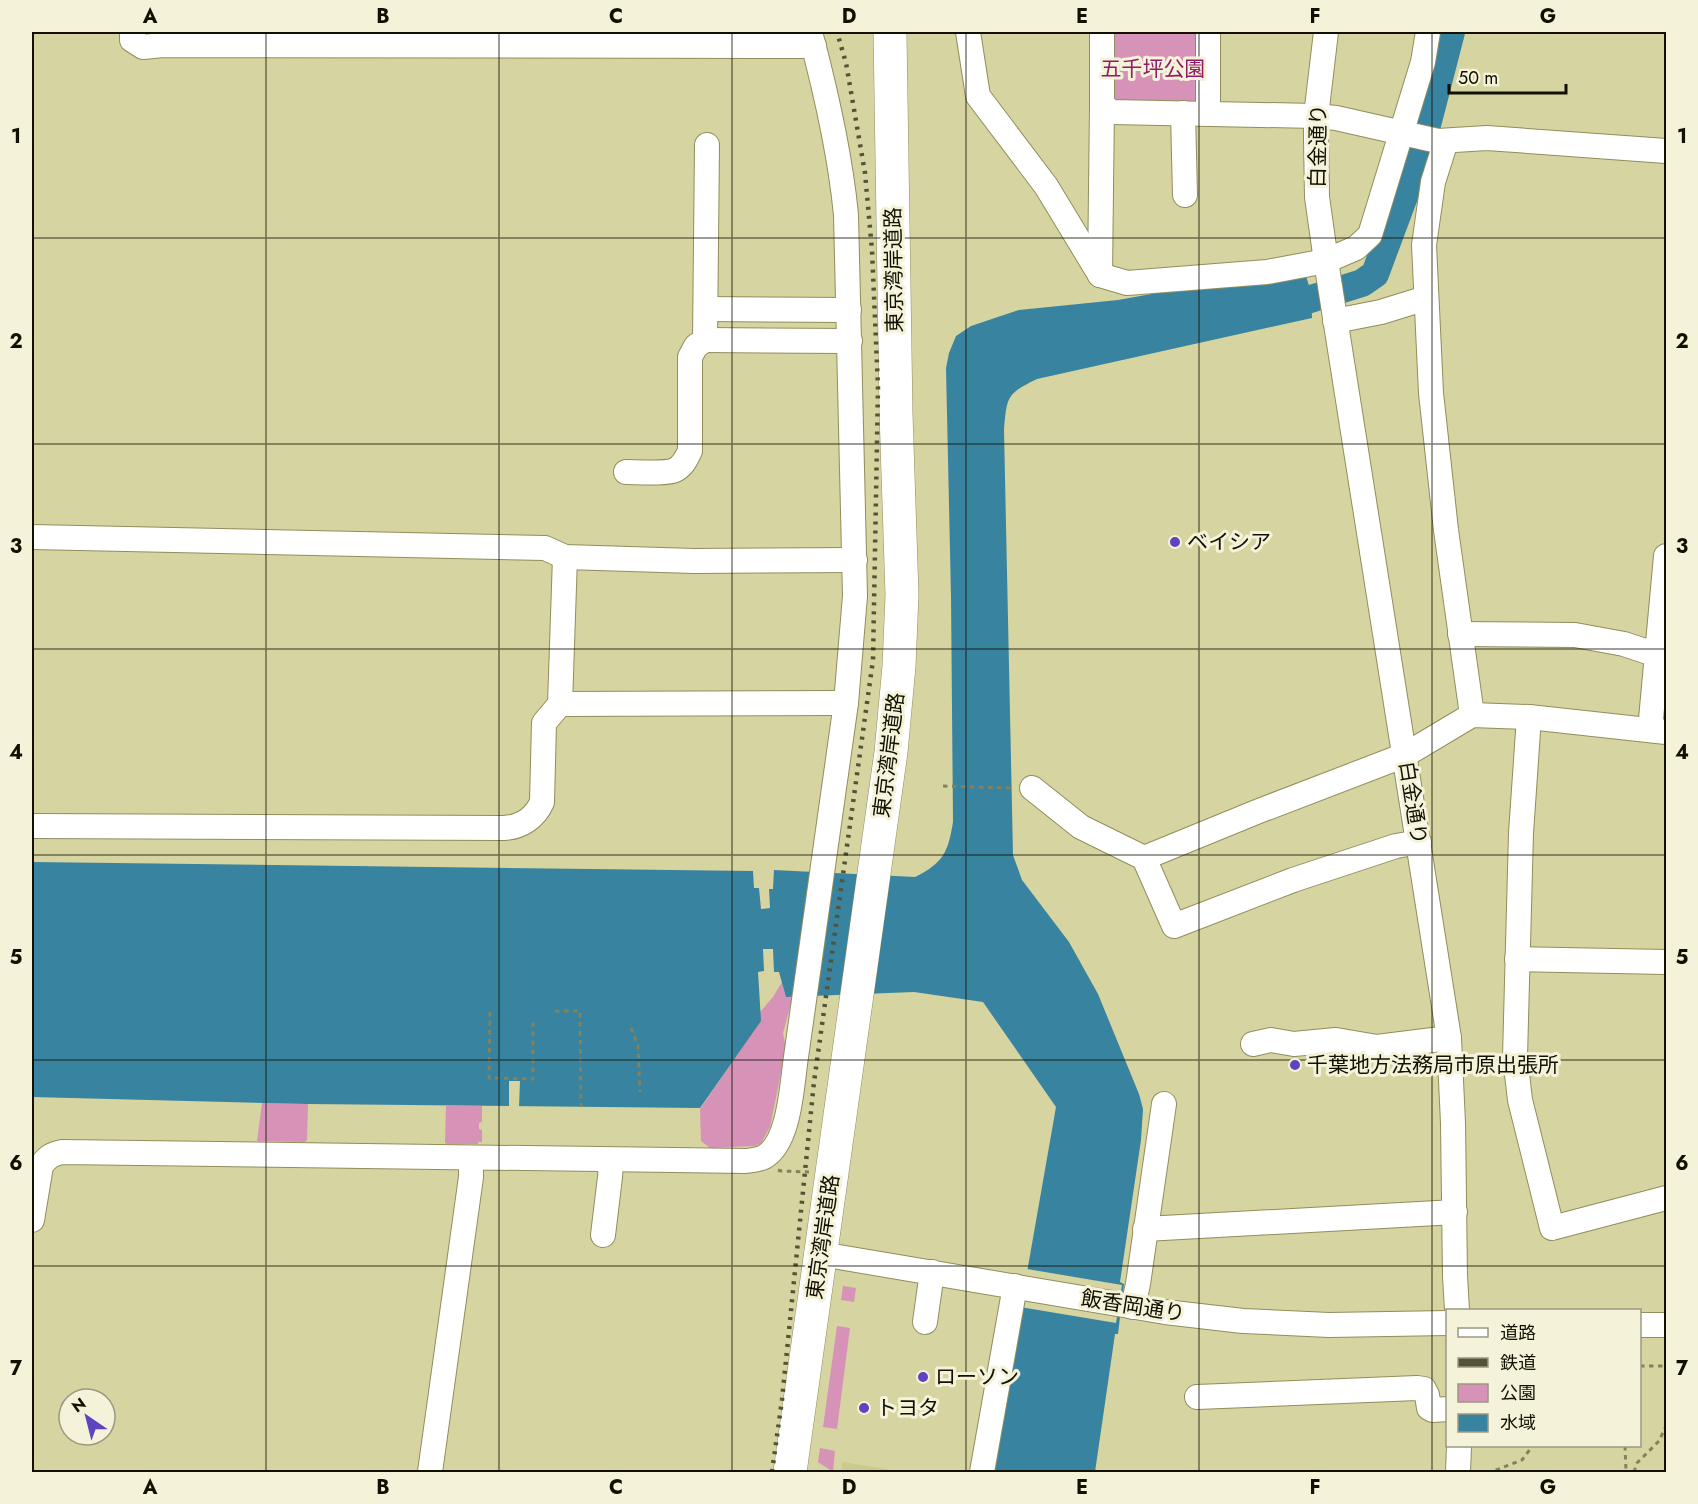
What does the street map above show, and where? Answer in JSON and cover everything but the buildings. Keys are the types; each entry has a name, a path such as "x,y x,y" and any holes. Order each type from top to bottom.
{"highway":[{"name":"東京湾岸道路","path":"882,873 899,666 902,595 896,401 890,32"},
{"name":"東京湾岸道路","path":"807,1473 830,1255 882,873 914,687 918,559 907,32"},
{"name":"東京湾岸道路","path":"790,1473 830,1255"}],"street":[{"path":"32,1220 41,1166 46,1158 62,1152 746,1161 757,1160 765,1156 777,1145 790,1100 846,703 855,608 846,215 841,167 830,110 812,39 143,46 132,40 132,32"},
{"path":"968,32 978,96 1046,186 1100,275 1127,283 1267,272 1326,261 1356,248 1371,235 1407,134 1428,32"},
{"path":"1100,275 1102,32"},
{"path":"1208,32 1208,113"},
{"name":"白金通り","path":"1326,32 1316,116 1317,197 1449,1038 1457,1309"},
{"path":"1102,104 1111,112 1336,118 1442,141 1487,138 1666,151"},
{"path":"1183,113 1185,195"},
{"path":"1442,141 1433,182 1424,245 1426,298 1431,393 1446,530 1472,715"},
{"path":"705,340 707,145"},
{"path":"1334,310 1381,312 1426,298"},
{"path":"706,309 849,309"},
{"path":"626,472 670,472 685,462 690,451 690,357 696,346 705,340 850,341"},
{"path":"32,537 545,548 565,557 694,561 855,560"},
{"path":"1144,858 1405,755 1472,715 1529,717 1658,731 1657,655 1666,556"},
{"path":"32,826 514,827 531,817 542,802 544,723 560,704 565,557"},
{"path":"1460,634 1575,635 1624,644 1657,655"},
{"path":"560,704 846,703"},
{"path":"1529,717 1521,833 1515,1057 1520,1100 1552,1228 1666,1198"},
{"path":"1032,788 1081,827 1144,858 1174,926 1293,880 1396,846 1419,842"},
{"path":"1517,959 1666,962"},
{"path":"1253,1044 1271,1040 1294,1044 1336,1040 1377,1047 1449,1038"},
{"path":"1126,1306 1138,1284 1164,1104"},
{"path":"430,1473 471,1177 471,1158"},
{"path":"603,1235 611,1160"},
{"path":"1145,1229 1455,1212"},
{"name":"飯香岡通り","path":"830,1255 1126,1306 1243,1321 1308,1324 1446,1323"},
{"path":"925,1322 932,1272"},
{"path":"982,1473 1019,1287"},
{"path":"1641,1325 1666,1325"},
{"path":"1197,1397 1417,1388 1424,1389 1432,1410 1446,1409"},
{"path":"1458,1473 1459,1447"}],"path":[{"path":"943,786 1032,788"},
{"path":"555,1011 580,1011 580,1107"},
{"path":"490,1012 489,1078 533,1078 533,1022"},
{"path":"631,1028 638,1046 640,1092"},
{"path":"757,1160 781,1172 813,1173"},
{"path":"1641,1366 1666,1366"},
{"path":"1634,1473 1637,1463 1659,1441 1666,1426"},
{"path":"1659,1441 1666,1441"},
{"path":"1475,1472 1491,1472 1522,1460 1531,1447"},
{"path":"1625,1447 1626,1473"}],"shaded area":[{"path":"842,1462 879,1468 901,1472 841,1472"}],"green space":[{"name":"五千坪公園","path":"1106,32 1201,32 1201,100 1194,107 1115,105 1105,97"},
{"path":"782,982 786,997 793,996 783,1033 786,1048 770,1127 761,1143 755,1146 710,1148 701,1141 700,1109 760,1021 760,1012"},
{"path":"262,1103 308,1104 307,1140 305,1142 257,1141"},
{"path":"446,1106 482,1106 482,1122 479,1123 479,1129 482,1130 482,1142 478,1144 445,1143"},
{"path":"843,1286 856,1288 854,1302 841,1300"},
{"path":"837,1326 850,1328 837,1429 823,1427"},
{"path":"820,1448 835,1451 833,1472 818,1462"}],"water":[{"path":"1305,273 1311,292 1312,318 1037,379 1014,393 1006,410 1004,430 1013,855 1022,880 1069,942 1098,994 1143,1109 1141,1140 1120,1282 1124,1284 1118,1334 1115,1334 1095,1472 992,1472 1056,1107 983,1002 914,992 786,997 779,972 774,972 773,949 763,949 764,971 758,972 761,1021 700,1108 308,1104 32,1097 32,862 753,871 754,888 759,888 761,909 770,908 769,889 773,889 774,870 915,877 932,867 943,856 949,842 953,822 946,368 956,336 971,326 1019,310 1118,300"}],"pier":[{"path":"509,1081 520,1081 519,1107 509,1106"},
{"path":"1027,1269 1122,1285 1116,1323 1020,1307"}],"waterway":[{"path":"1301,302 1362,283 1375,274 1419,156 1451,32"}],"railway":[{"path":"772,1472 782,1400 814,1082 873,660 878,387 872,250 865,173 846,63 837,32"}],"place":[{"name":"ベイシア","path":"1175,542"},
{"name":"千葉地方法務局市原出張所","path":"1295,1065"},
{"name":"ローソン","path":"923,1377"},
{"name":"トヨタ","path":"864,1408"}]}
